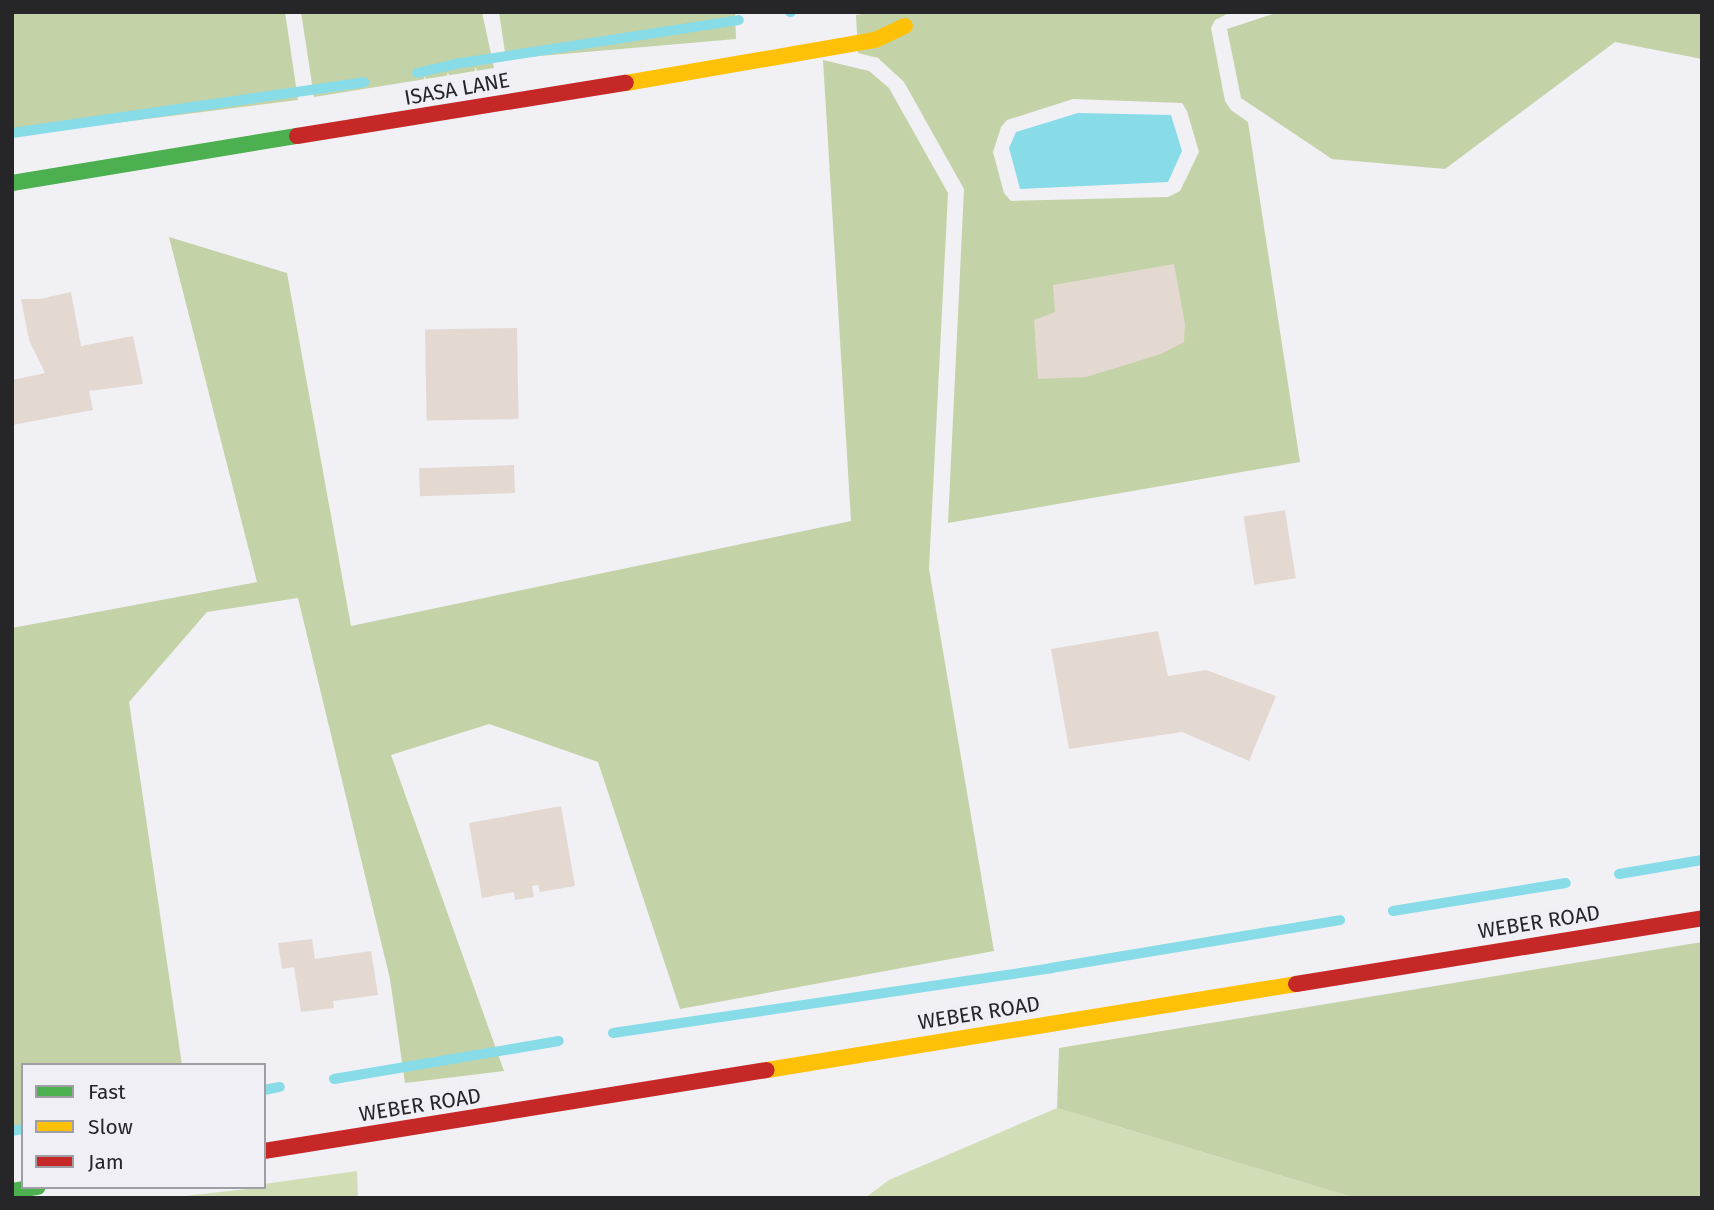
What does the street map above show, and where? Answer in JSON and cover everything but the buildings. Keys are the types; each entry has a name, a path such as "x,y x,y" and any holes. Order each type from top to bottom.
{"street":[{"name":"ISASA LANE","path":"12,183 759,61 875,40 905,26"},
{"name":"WEBER ROAD","path":"266,1152 1702,918"}],"green space":[{"path":"12,12 285,12 298,100 12,136"},
{"path":"301,12 482,12 494,68 314,97"},
{"path":"499,12 735,12 736,39 506,59"},
{"path":"877,12 1231,12 1215,20 1211,28 1225,101 1231,110 1248,122 1300,462 948,523 964,189 904,82 878,58 858,53 856,15","holes":["1073,99 1182,103 1187,111 1199,152 1180,191 1168,197 1011,201 1004,193 993,152 1001,127 1007,120"]},
{"path":"1279,12 1702,12 1702,59 1615,42 1445,169 1332,159 1241,98 1227,29"},
{"path":"823,60 869,71 889,88 948,193 929,569 994,951 680,1009 598,762 489,724 391,755 504,1071 405,1083 390,979 298,598 207,612 129,702 182,1063 21,1063 21,1129 12,1131 12,628 257,582 169,237 287,273 351,626 851,521"},
{"path":"1702,942 1702,1198 1355,1198 1057,1108 1059,1048"},
{"path":"1057,1108 1355,1198 865,1198 889,1180"},
{"path":"357,1171 358,1198 167,1198 266,1189 266,1184"}],"water":[{"path":"1078,113 1171,115 1182,151 1168,182 1020,189 1009,148 1016,132"}],"waterway":[{"path":"417,73 455,64 739,20"},
{"path":"12,133 364,82"},
{"path":"1619,874 1702,860"},
{"path":"1393,911 1566,883"},
{"path":"613,1033 1051,968 1340,920"},
{"path":"334,1079 559,1041"},
{"path":"266,1090 280,1087"},
{"path":"12,1131 21,1129"}],"traffic: fast":[{"path":"12,183 297,136"},
{"path":"12,1191 25,1189"}],"traffic: slow":[{"path":"626,83 875,40 905,26"},
{"path":"767,1070 1296,984"}],"traffic: jam":[{"path":"297,136 626,83"},
{"path":"1296,984 1702,918"},
{"path":"266,1151 767,1070"}]}
